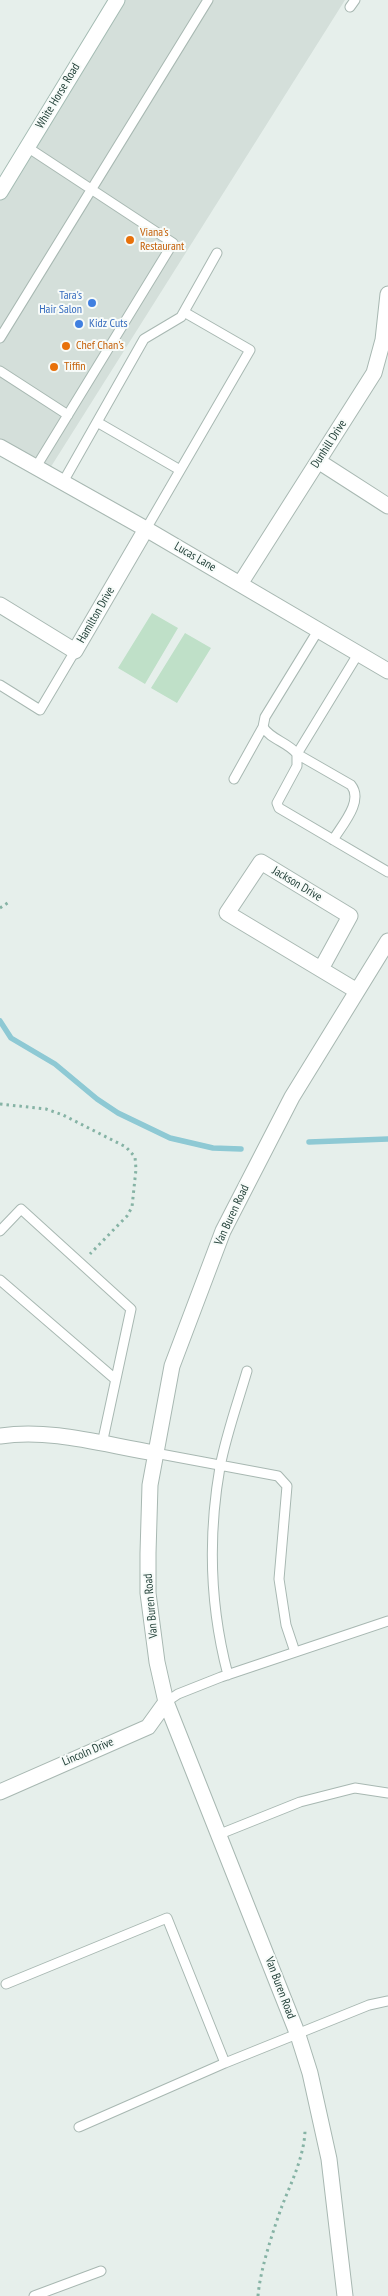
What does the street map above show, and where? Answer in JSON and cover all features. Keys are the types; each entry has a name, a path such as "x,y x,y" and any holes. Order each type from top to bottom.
{"street":[{"name":"White Horse Road","path":"0,192 117,0"},
{"name":"Dunhill Drive","path":"240,584 374,373 383,340 388,294"},
{"name":"Lucas Lane","path":"0,446 146,528 388,671"},
{"path":"318,461 388,506"},
{"name":"Hamilton Drive","path":"0,605 75,651 146,528"},
{"name":"Jackson Drive","path":"321,969 350,916 261,862 227,912 357,991"},
{"name":"Van Buren Road","path":"345,2296 329,2159 310,2074 298,2035 220,1834 166,1702 157,1662 148,1593 150,1485 172,1366 223,1231 292,1097 388,941"},
{"path":"0,1436 16,1434 51,1435 155,1453"},
{"name":"Lincoln Drive","path":"0,1792 148,1727 166,1702"}],"lane":[{"path":"0,338 208,0"},
{"path":"27,147 173,242 36,467"},
{"path":"63,482 144,339 181,317 218,253"},
{"path":"146,528 250,350 184,312"},
{"path":"0,371 68,415"},
{"path":"97,422 180,470"},
{"path":"234,779 263,727 265,718 318,629"},
{"path":"0,685 40,710 75,651"},
{"path":"358,654 297,754 297,766 278,798 279,808 388,872"},
{"path":"263,727 267,734 294,749 297,754 351,785 356,791 354,805 333,840"},
{"path":"0,1231 21,1209 131,1310 102,1444"},
{"path":"0,1280 115,1379"},
{"path":"228,1675 215,1611 212,1567 214,1511 220,1465 247,1371"},
{"path":"155,1453 278,1476 287,1486 279,1579 286,1625 296,1652"},
{"path":"166,1702 178,1694 228,1675 388,1622"},
{"path":"220,1834 300,1802 355,1788 388,1793"},
{"path":"6,1984 167,1918 225,2063"},
{"path":"79,2127 225,2063 369,2005 388,2001"},
{"path":"34,2296 101,2271"}],"path":[{"path":"0,908 9,902"},
{"path":"0,1104 46,1109 63,1115 126,1147 135,1157 136,1169 130,1212 81,1264"},
{"path":"258,2296 260,2279 300,2160 305,2129"}],"shaded area":[{"path":"117,0 345,0 47,473 0,447 0,192"}],"green space":[{"path":"152,613 178,628 145,684 118,668"},
{"path":"185,633 211,648 177,703 151,688"}],"waterway":[{"path":"0,1021 11,1038 55,1064 97,1099 118,1113 170,1138 213,1148 241,1149"},
{"path":"309,1142 388,1139"}],"place":[{"name":"Viana's Restaurant","path":"130,240"},
{"name":"Tara's Hair Salon","path":"92,303"},
{"name":"Kidz Cuts","path":"79,324"},
{"name":"Chef Chan's","path":"66,346"},
{"name":"Tiffin","path":"54,367"}]}
